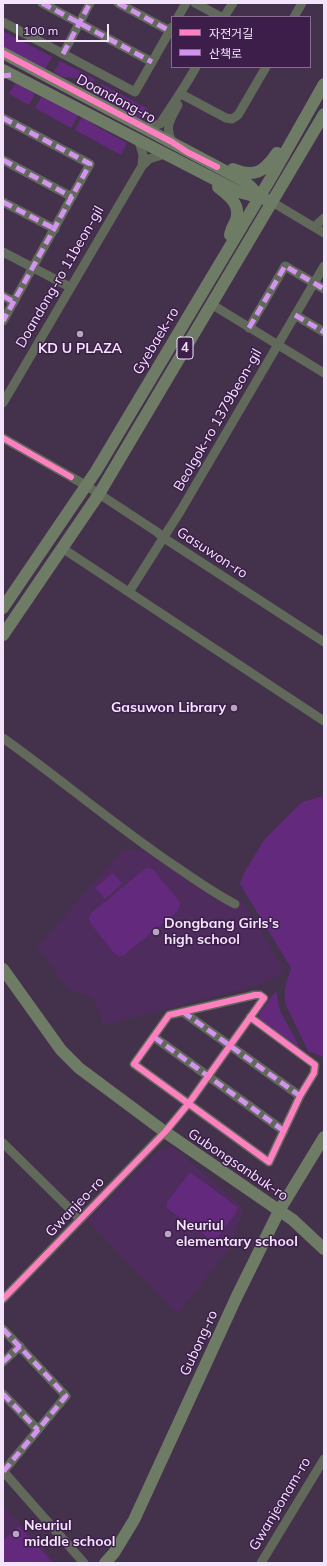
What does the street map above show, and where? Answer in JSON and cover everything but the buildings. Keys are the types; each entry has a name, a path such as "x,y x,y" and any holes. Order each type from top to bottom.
{"main road":[{"name":"Doandong-ro","path":"3,53 244,181 259,196"},
{"name":"Doandong-ro","path":"6,74 82,110 245,195 259,196"},
{"name":"Gyebaek-ro","path":"3,608 87,486 324,84"},
{"name":"Gyebaek-ro","path":"3,634 99,494 324,114"},
{"path":"216,167 228,167 248,174 257,173 269,165 280,148 296,131"},
{"path":"200,172 230,196 236,206 236,220 231,231 228,249"},
{"path":"259,196 272,202"},
{"name":"Gubongsanbuk-ro","path":"3,970 61,1050 79,1068 165,1132 293,1220 324,1249"},
{"name":"Gubong-ro","path":"106,1563 114,1553 134,1520 237,1296 279,1211 324,1137"}],"street":[{"path":"42,3 152,62"},
{"path":"63,54 90,3"},
{"path":"3,22 135,92 171,29 118,3"},
{"path":"179,16 186,3"},
{"path":"195,3 219,16"},
{"path":"225,16 233,3"},
{"path":"295,16 302,3"},
{"path":"145,128 160,124 173,102 181,94 195,68"},
{"path":"181,94 226,118 232,119 238,115 265,68"},
{"path":"172,142 168,136 167,127 179,103 181,94"},
{"path":"3,118 90,164 34,267 3,320"},
{"path":"139,141 143,155 142,166"},
{"path":"142,166 149,159 165,154"},
{"path":"3,160 72,197"},
{"name":"Doandong-ro 11beon-gil","path":"3,403 142,166"},
{"path":"3,202 54,229"},
{"path":"272,202 324,233"},
{"path":"314,227 324,218"},
{"path":"3,252 70,287"},
{"path":"249,328 285,266 324,289"},
{"name":"Beolgok-ro 1379beon-gil","path":"129,592 164,538 324,266"},
{"path":"3,296 14,302"},
{"path":"211,304 324,373"},
{"path":"295,315 324,332"},
{"name":"Gasuwon-ro","path":"3,438 87,486 324,642"},
{"path":"62,548 324,721"},
{"path":"3,738 36,761 145,846 221,897 235,904"},
{"name":"Gwanjeo-ro","path":"3,1299 165,1132 208,1076 264,998 260,995 248,997 183,1012"},
{"path":"250,1017 315,1065 314,1073 300,1096 269,1162 134,1064 169,1016 183,1012 300,1096"},
{"path":"154,1037 284,1131"},
{"path":"3,1143 80,1219"},
{"path":"3,1329 66,1396 3,1472 84,1563"},
{"path":"3,1362 20,1346"},
{"path":"3,1394 38,1430"},
{"name":"Gwanjeonam-ro","path":"261,1563 324,1460"}],"shaded area":[{"path":"3,31 52,57 45,69 3,47"},
{"path":"60,61 95,79 91,87 76,78 62,77 54,72"},
{"path":"16,82 35,94 29,105 9,94"},
{"path":"102,84 148,109 142,120 102,99 97,94"},
{"path":"41,97 63,105 79,114 71,128 35,108"},
{"path":"82,116 96,126 127,143 121,155 75,130"},
{"path":"324,796 324,1057 308,1051 285,1003 285,988 291,968 240,884 244,873 264,840 302,802"},
{"name":"Dongbang Girls's high school","path":"123,849 146,851 218,901 228,896 243,901 284,970 277,977 261,984 104,1025 92,997 69,990 37,947"},
{"path":"150,868 180,902 178,911 124,955 120,956 115,954 91,924 89,919 90,914 145,869"},
{"path":"113,873 122,884 105,899 95,888"},
{"path":"276,991 280,1011 300,1048 259,1019 259,1014"},
{"name":"Neuriul elementary school","path":"174,1148 242,1206 242,1215 230,1248 177,1314 87,1220 159,1150"},
{"path":"190,1172 237,1207 236,1213 214,1242 167,1208 167,1202"},
{"name":"Neuriul middle school","path":"3,1505 57,1563 3,1563"},
{"name":"Neuriul middle school","path":"19,1526 53,1563 3,1563 3,1541"}],"marked path":[{"path":"42,3 152,62"},
{"path":"63,54 90,3"},
{"path":"118,3 170,31"},
{"path":"3,76 11,75"},
{"path":"3,118 90,164 3,321"},
{"path":"3,160 72,197"},
{"path":"3,202 55,229"},
{"path":"249,328 285,266 324,289"},
{"path":"3,296 14,302"},
{"path":"295,315 324,332"},
{"path":"183,1012 300,1096"},
{"path":"154,1037 284,1131"},
{"path":"3,1329 66,1396 3,1472"},
{"path":"3,1362 20,1346"},
{"path":"3,1394 38,1430"}],"cycle path":[{"path":"3,53 217,167"},
{"path":"3,438 71,477"},
{"path":"3,1299 165,1132 189,1103 264,998 260,995 255,995 169,1015 134,1064 269,1162 300,1096 314,1073 315,1065 250,1017"}],"place":[{"name":"KD U PLAZA","path":"80,334"},
{"name":"Gasuwon Library","path":"234,708"},
{"name":"Dongbang Girls's high school","path":"156,932"},
{"name":"Neuriul elementary school","path":"168,1234"},
{"name":"Neuriul middle school","path":"16,1534"}]}
